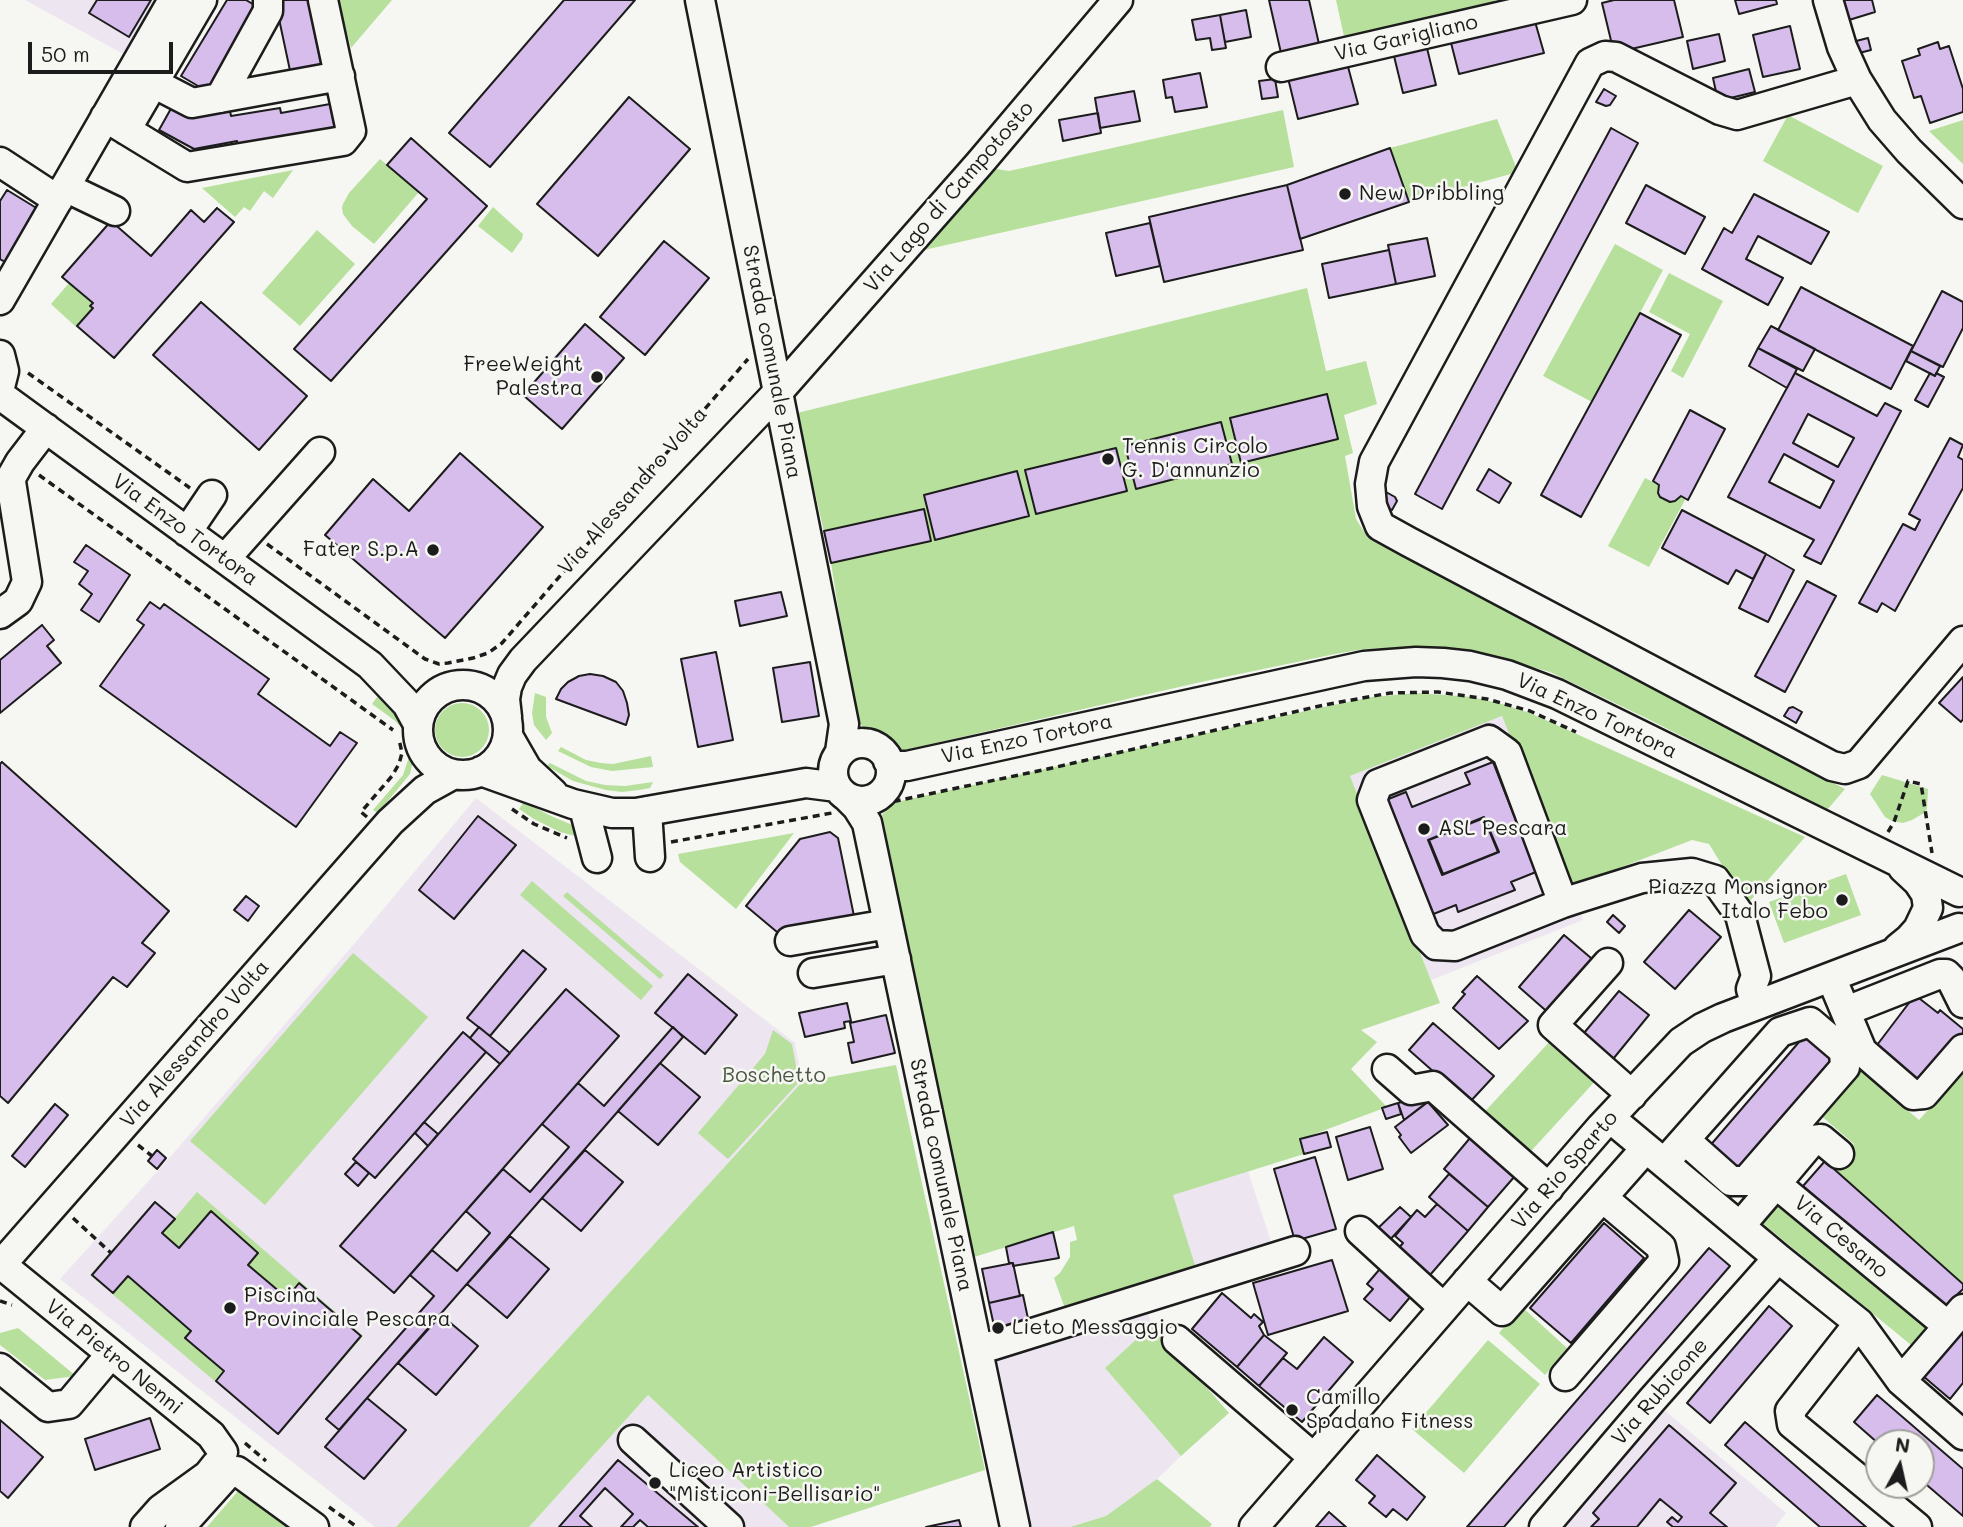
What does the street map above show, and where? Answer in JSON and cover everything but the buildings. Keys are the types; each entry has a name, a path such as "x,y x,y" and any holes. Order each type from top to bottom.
{"street":[{"path":"143,77 173,0"},
{"path":"0,300 61,194 116,124 143,77 202,0"},
{"path":"220,98 268,11 268,0"},
{"path":"116,124 187,167 343,141 351,131 323,0"},
{"name":"Strada comunale Piana","path":"700,0 778,392 1015,1527"},
{"name":"Via Lago di Campotosto","path":"778,392 979,164 1118,0"},
{"name":"Via Garigliano","path":"1281,67 1572,0"},
{"path":"1828,0 1842,47 1857,80 1882,120 1963,204"},
{"path":"1857,80 1737,115 1720,110 1616,57 1605,56 1590,63 1374,462 1370,484 1372,506 1380,526 1832,766 1845,769 1859,764 1963,642"},
{"path":"143,77 192,103 340,76"},
{"path":"0,162 61,194 116,211"},
{"path":"0,355 4,371 0,387"},
{"name":"Via Alessandro Volta","path":"473,685 504,672 512,652 778,392"},
{"name":"Via Enzo Tortora","path":"0,395 370,665 407,704 419,735"},
{"path":"0,614 18,601 27,582 11,482 20,462 46,428"},
{"path":"225,559 320,452"},
{"path":"187,531 212,495"},
{"name":"Via Alessandro Volta","path":"507,727 505,699 512,675 512,652"},
{"name":"Via Enzo Tortora","path":"467,773 612,813 647,811 806,783 860,777 898,766 1364,666 1443,663 1490,670 1546,690 1890,858 1962,884"},
{"name":"Via Enzo Tortora","path":"370,665 441,690"},
{"path":"507,727 503,751 494,763 467,773 434,765 426,757 419,735 422,710 430,698 441,690 462,684 484,690 502,706 507,727 527,769 542,785 572,803 597,858"},
{"name":"Via Alessandro Volta","path":"3,1258 56,1203 380,821 414,778 419,735"},
{"path":"1563,904 1507,753 1489,740 1378,784 1372,800 1424,934 1436,945 1455,946 1563,904 1642,878 1692,873 1716,880 1740,915 1756,976 1751,989 1765,1002"},
{"name":"Via Alessandro Volta","path":"380,821 425,790 467,773"},
{"path":"647,811 650,857"},
{"path":"1890,858 1918,882 1928,902 1927,913 1918,929 1890,954"},
{"path":"1961,930 1955,910 1962,884"},
{"path":"790,941 888,924"},
{"name":"Via Rio Sparto","path":"1254,1527 1610,1118 1681,1042 1702,1028 1765,1002 1961,930"},
{"path":"813,973 895,959"},
{"path":"1608,963 1553,1025 1632,1095"},
{"path":"1846,1012 1940,974 1946,974 1951,979 1963,1003"},
{"path":"1831,977 1862,1051 1913,1095 1924,1094 1963,1049"},
{"path":"1467,1281 1502,1311 1603,1198 1655,1155 1685,1140 1780,1032 1810,1022 1844,1052 1845,1067 1746,1181 1731,1181 1685,1140"},
{"path":"1387,1069 1411,1090 1433,1086 1549,1188"},
{"path":"1610,1118 1859,1323 1901,1381 1963,1435"},
{"path":"1776,1184 1813,1140 1821,1139 1839,1154"},
{"name":"Via Cesano","path":"1740,1226 1776,1184 1955,1317 1901,1381"},
{"path":"1565,1376 1664,1261 1661,1247 1603,1198"},
{"path":"1360,1231 1444,1308"},
{"path":"978,1350 1295,1251"},
{"name":"Via Pietro Nenni","path":"3,1258 111,1354 211,1435 226,1466 314,1527"},
{"name":"Via Rubicone","path":"1544,1527 1778,1258"},
{"path":"1859,1323 1790,1411 1792,1424 1917,1527"},
{"path":"1177,1340 1314,1458"},
{"path":"0,1368 48,1407 69,1404 111,1354"},
{"path":"633,1440 729,1527"},
{"path":"145,1527 161,1509 208,1475 226,1466"},
{"path":"180,1527 226,1466"}],"path":[{"name":"Via Alessandro Volta","path":"512,652 754,353 771,357"},
{"path":"20,462 397,733 402,753 399,764 361,812 380,821"},
{"path":"860,777 891,802 1324,705 1390,693 1438,692 1487,699 1530,712 1577,733"},
{"path":"1890,828 1908,780 1921,784 1933,855"},
{"path":"138,1145 152,1156"},
{"path":"56,1203 111,1253"}],"shaded area":[{"path":"25,0 161,0 127,56"},
{"path":"1502,716 1583,920 1431,980 1350,776"},
{"path":"476,798 795,1043 802,1082 396,1527 375,1527 60,1279 172,1155"},
{"path":"1248,1171 1275,1254 1199,1278 1172,1195"},
{"path":"1146,1307 1152,1325 1105,1368 1181,1456 1153,1483 1106,1516 1070,1527 1032,1527 991,1353"},
{"name":"Liceo Artistico \"Misticoni-Bellisario\"","path":"648,1395 789,1527 529,1527"},
{"path":"1663,1409 1786,1513 1775,1527 1561,1527"}],"green space":[{"path":"338,0 392,0 351,48"},
{"path":"1336,0 1495,0 1497,9 1345,41"},
{"path":"1283,110 1294,167 915,252 991,168 1009,171"},
{"path":"1788,115 1883,166 1858,213 1763,161"},
{"name":"New Dribbling","path":"1497,119 1518,172 1409,202 1301,239 1303,250 1164,282 1149,217 1287,185 1390,148"},
{"path":"1963,120 1963,164 1929,131"},
{"path":"380,159 419,192 374,244 352,226 342,208 349,193"},
{"path":"293,170 273,198 264,191 250,211 244,207 235,217 202,188"},
{"path":"493,207 523,234 512,253 478,226"},
{"path":"317,230 355,264 300,326 262,293"},
{"path":"1615,244 1663,270 1592,402 1543,376"},
{"path":"1669,273 1723,301 1683,378 1671,371 1690,334 1649,312"},
{"path":"69,283 93,303 90,306 93,308 76,327 51,304"},
{"path":"1307,288 1326,371 1366,361 1377,404 1344,415 1353,453 1345,456 1356,519 1368,538 1845,789 1827,810 1550,672 1484,653 1428,647 1364,649 1335,654 892,753 878,740 865,735 862,725 857,725 831,563 797,413"},
{"path":"1645,478 1659,485 1658,493 1664,500 1675,501 1681,496 1686,498 1649,567 1608,546"},
{"path":"535,693 546,697 546,717 552,733 546,740 534,725 532,713"},
{"path":"1417,693 1472,697 1530,713 1805,837 1744,908 1709,844 1692,840 1570,887 1502,716 1350,776 1440,1003 1361,1030 1377,1042 1351,1069 1387,1107 1301,1139 1304,1154 1173,1195 1199,1278 1069,1320 1054,1278 1070,1257 1070,1242 1077,1240 1074,1226 974,1257 880,835 886,833 882,815 892,803 1324,707 1372,697"},
{"path":"377,697 393,708 409,726 414,745 410,774 378,813 373,810 403,775 409,757 409,744 401,727 372,704"},
{"path":"462,703 481,711 489,730 481,749 462,757 443,749 435,730 443,711"},
{"path":"561,747 586,760 601,763 613,764 651,756 653,767 612,771 591,767 558,751"},
{"path":"550,763 586,781 605,785 625,786 653,782 650,788 639,790 606,790 573,781 547,766"},
{"path":"1882,775 1928,789 1927,809 1924,813 1903,823 1885,817 1870,794"},
{"path":"524,802 570,824 583,838 560,832 534,819 519,809"},
{"path":"794,833 736,909 680,862 678,854"},
{"path":"1846,874 1861,915 1784,943 1769,902"},
{"path":"532,881 653,986 641,1000 520,895"},
{"path":"567,892 664,975 660,979 563,896"},
{"path":"353,953 428,1017 265,1205 190,1141"},
{"name":"Boschetto","path":"773,1030 792,1044 799,1082 728,1159 698,1133 765,1054"},
{"path":"1553,1038 1598,1078 1522,1161 1477,1120"},
{"path":"896,1065 985,1470 811,1527 789,1527 648,1395 529,1527 396,1527 802,1082"},
{"path":"1857,1067 1919,1120 1963,1072 1963,1284 1833,1169 1854,1144 1818,1113"},
{"name":"Piscina Provinciale Pescara","path":"197,1192 363,1336 278,1435 90,1275 155,1201 175,1218"},
{"path":"1778,1192 1937,1325 1916,1349 1756,1218"},
{"path":"1522,1307 1568,1349 1545,1375 1499,1333"},
{"path":"1152,1325 1229,1413 1181,1456 1105,1368"},
{"path":"18,1328 76,1376 45,1380 0,1345 0,1333"},
{"path":"1488,1340 1540,1384 1464,1473 1412,1429"},
{"path":"1157,1479 1212,1524 1210,1527 1070,1527 1106,1516"},
{"path":"238,1491 290,1527 207,1527"}],"place":[{"name":"New Dribbling","path":"1345,194"},
{"name":"FreeWeight Palestra","path":"597,377"},
{"name":"Tennis Circolo G. D'annunzio","path":"1108,459"},
{"name":"Fater S.p.A","path":"433,550"},
{"name":"ASL Pescara","path":"1424,829"},
{"name":"Piazza Monsignor Italo Febo","path":"1842,900"},
{"name":"Piscina Provinciale Pescara","path":"230,1308"},
{"name":"Lieto Messaggio","path":"998,1328"},
{"name":"Camillo Spadano Fitness","path":"1292,1410"},
{"name":"Liceo Artistico \"Misticoni-Bellisario\"","path":"655,1483"}]}
